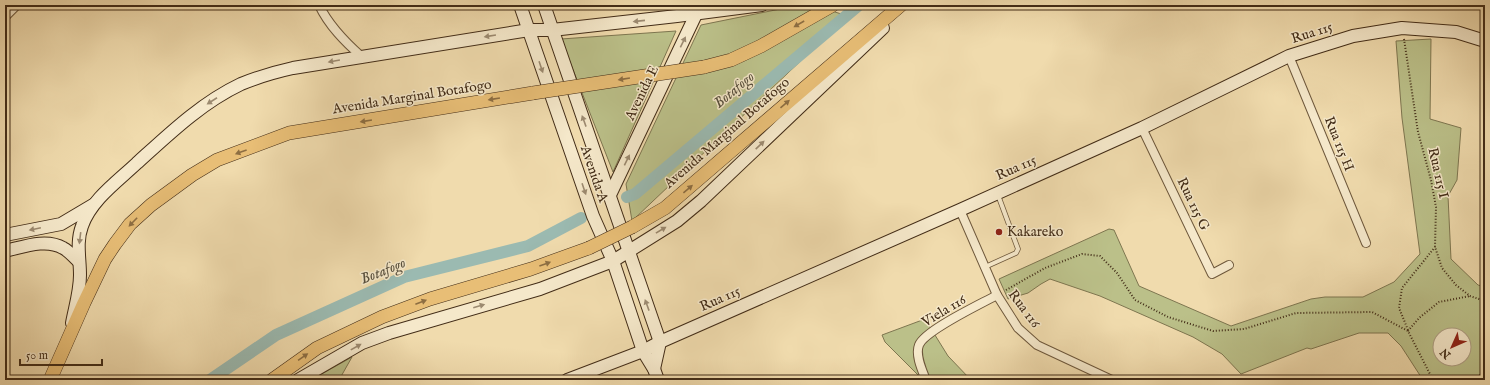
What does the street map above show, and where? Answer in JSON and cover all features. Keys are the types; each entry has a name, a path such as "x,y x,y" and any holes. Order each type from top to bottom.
{"main road":[{"name":"Avenida A","path":"520,5 593,216 613,261 643,351 656,374"},
{"name":"Avenida A","path":"544,5 660,342"},
{"path":"678,16 682,5"},
{"name":"Avenida Marginal Botafogo","path":"70,333 79,290 79,238 87,215 95,203 125,174 193,113 228,91 265,75 293,68 362,56 529,30 552,30 678,16 699,9 762,5"},
{"name":"Avenida Marginal Botafogo","path":"50,380 70,333 105,260 130,224 151,205 192,175 217,160 289,133 704,67 731,60 761,46 833,5"},
{"name":"Avenida Marginal Botafogo","path":"272,380 317,348 382,317 430,299 532,269 589,248 632,227 665,208 901,5"},
{"name":"Avenida Marginal Botafogo","path":"298,380 362,343 389,333 540,289 613,261 677,221 701,201 907,5"},
{"name":"Avenida E","path":"610,195 699,9"},
{"name":"Rua 115","path":"567,380 643,351 660,342 960,210 1142,128 1289,56 1353,36 1402,28 1456,32 1485,41"},
{"path":"5,235 61,224 95,203"},
{"path":"5,251 39,244 51,244 64,248 79,262"},
{"path":"656,374 660,342"}],"street":[{"path":"5,17 17,5"},
{"path":"319,5 325,17 348,44 362,56"},
{"name":"Rua 115 H","path":"1289,56 1366,243"},
{"name":"Rua 115 G","path":"1142,128 1212,274 1229,265"},
{"name":"Rua 116","path":"960,210 997,295 1018,328 1037,345 1094,376 1112,380"},
{"name":"Viela 116","path":"926,380 919,362 919,344 930,332 997,295"}],"lane":[{"path":"985,267 1016,253 1018,249 997,193"}],"path":[{"name":"Rua 115 I","path":"1402,28 1418,132 1431,180 1436,207 1435,248 1442,268 1456,285 1470,296 1485,301"},
{"path":"1434,380 1408,331 1399,308 1402,288 1435,248"},
{"path":"997,295 1045,268 1082,254 1100,256 1117,274 1135,300 1168,317 1213,332 1244,329 1296,313 1372,312 1408,331"},
{"path":"1408,331 1419,318 1439,302 1470,296"},
{"path":"1476,380 1485,369"}],"green space":[{"path":"800,5 812,5 848,16 632,221 626,184 701,25"},
{"path":"676,31 613,172 561,39"},
{"path":"1431,39 1430,119 1461,128 1457,180 1448,196 1451,259 1478,285 1485,287 1485,380 1423,380 1401,346 1388,333 1359,333 1311,349 1307,348 1241,374 1222,354 1193,337 1100,296 1050,279 1028,293 1008,299 999,279 1109,229 1114,230 1139,286 1231,326 1311,299 1325,297 1363,297 1394,282 1420,254 1402,118 1396,41"},
{"path":"925,319 948,356 971,380 922,380 885,342 882,335"},
{"path":"352,357 339,380 311,380"}],"waterway":[{"name":"Botafogo","path":"627,197 635,194 859,5"},
{"name":"Botafogo","path":"210,380 276,335 404,277 528,246 581,218"}],"place":[{"name":"Kakareko","path":"999,232"}]}
